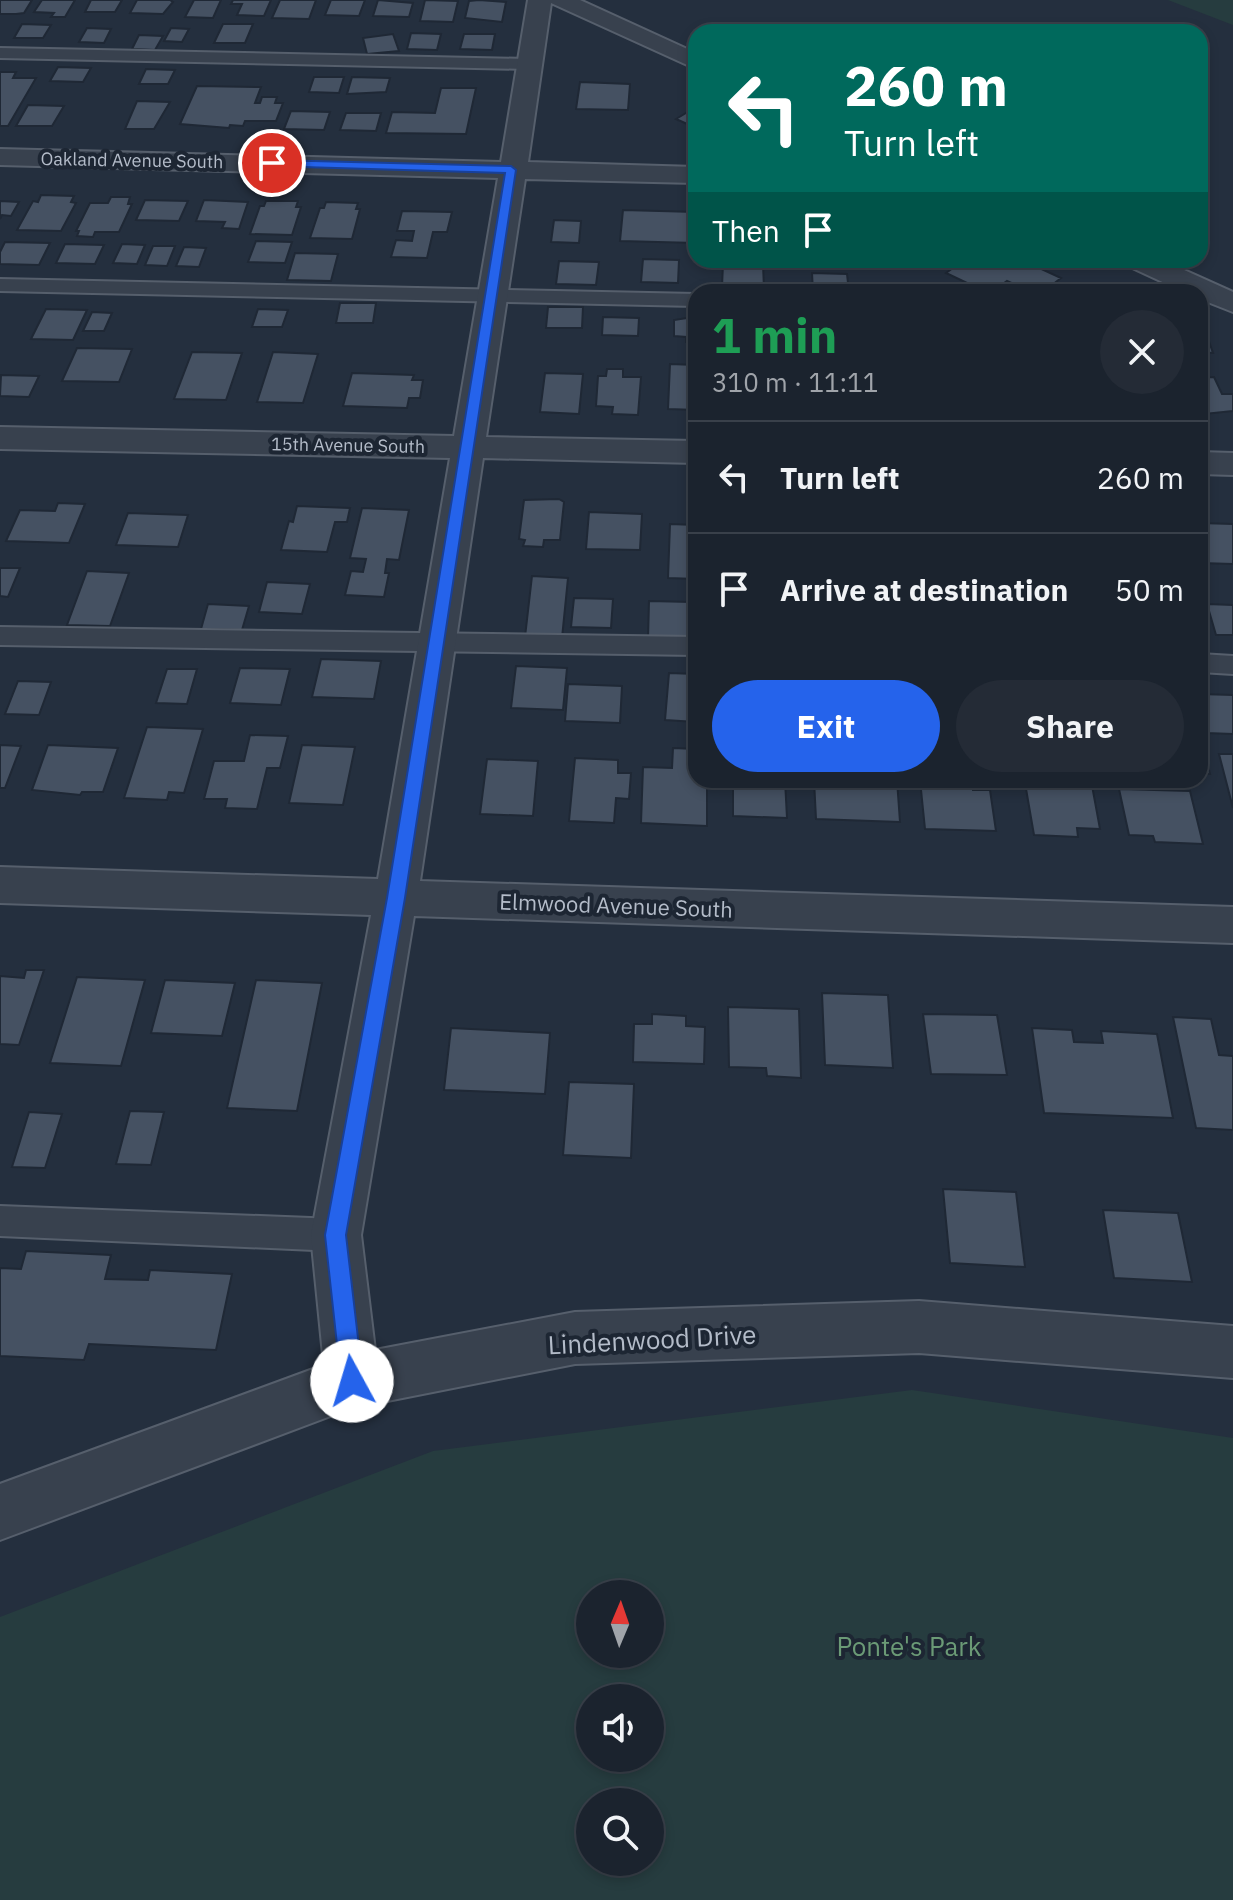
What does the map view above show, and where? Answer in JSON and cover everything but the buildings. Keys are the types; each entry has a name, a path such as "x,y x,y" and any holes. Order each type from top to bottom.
{"street":[{"path":"352,1381 336,1235 396,898 527,64 540,0"},
{"path":"561,0 688,58"},
{"name":"Oakland Avenue South","path":"0,157 688,175"},
{"path":"1154,268 1186,284"},
{"name":"15th Avenue South","path":"0,438 688,452"},
{"path":"1208,463 1233,464"},
{"name":"Elmwood Avenue South","path":"0,885 1233,925"},
{"name":"Lindenwood Drive","path":"0,1512 352,1381 575,1338 903,1327 1233,1352"}],"lane":[{"path":"0,53 527,64"},
{"path":"0,285 688,300"},
{"path":"0,636 688,646"},
{"path":"1208,663 1233,665"},
{"path":"0,1221 336,1235"}],"green space":[{"path":"1168,0 1233,0 1233,25"},
{"name":"Ponte's Park","path":"912,1390 1233,1438 1233,1900 0,1900 0,1617 433,1451"}],"route":[{"path":"272,163 511,170 396,898 336,1235 352,1381"}]}
